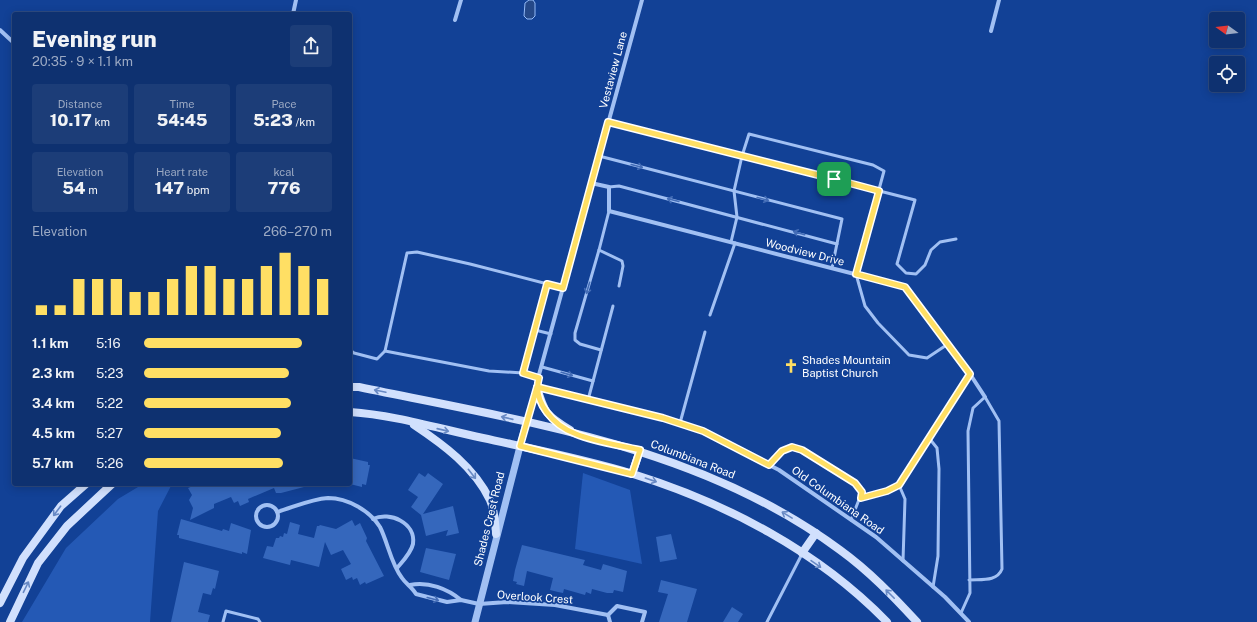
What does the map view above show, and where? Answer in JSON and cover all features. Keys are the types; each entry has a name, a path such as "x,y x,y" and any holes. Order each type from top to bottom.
{"main road":[{"name":"Columbiana Road","path":"352,387 360,387 526,423 640,450 714,478 780,511 816,533 868,573 917,622"},
{"path":"537,387 542,406 550,417 575,434"},
{"path":"352,412 410,422 520,446 632,474 682,491 735,513 802,554 856,594 887,622"},
{"path":"410,422 442,444 466,465 490,501 496,534"},
{"path":"632,474 640,450"},
{"path":"0,603 22,558 61,506 84,486"},
{"path":"10,622 38,563 67,526 110,486"},
{"path":"802,554 816,533"}],"street":[{"path":"293,12 296,0"},
{"path":"456,20 461,0"},
{"name":"Vestaview Lane","path":"526,423 642,0"},
{"path":"991,31 999,0"},
{"path":"0,30 12,41"},
{"path":"591,183 609,188 609,211"},
{"name":"Woodview Drive","path":"609,211 905,287 970,374 984,397"},
{"name":"Old Columbiana Road","path":"537,387 680,423 703,431 769,465 876,537 933,587 969,622"},
{"name":"Shades Crest Road","path":"475,622 496,534 526,423"},
{"name":"Overlook Crest","path":"278,512 314,500 329,498 356,506 370,514 380,527 402,579 410,585 416,594 447,602 461,600 479,604 507,602 555,605 608,615"},
{"path":"265,505 272,506 278,512 277,521 269,526 261,525 256,517 258,509 265,505"},
{"path":"374,519 379,516 397,517 405,524 411,533 413,544 409,553 397,568"},
{"name":"Overlook Crest","path":"410,585 419,583 451,591 461,600"},
{"path":"610,622 608,615 617,606 624,606 645,612 642,622"}],"lane":[{"path":"608,122 915,200 897,264 906,273 916,274 925,265 931,250 940,242 956,239"},
{"path":"710,315 733,243 737,217 734,191 742,156 749,134 760,135 873,165 884,171 856,274 865,306 878,323 909,355 927,358 948,344"},
{"path":"599,156 842,219 832,268"},
{"path":"609,188 619,186 837,244"},
{"path":"601,350 580,344 575,340 575,333 609,211"},
{"path":"599,250 622,261 623,266 619,286"},
{"path":"352,351 377,358 385,351 407,253 418,252 563,288"},
{"path":"523,373 547,284"},
{"path":"588,400 613,306"},
{"path":"535,330 551,334"},
{"path":"680,423 705,332"},
{"path":"385,351 489,371 523,373 539,378"},
{"path":"542,367 593,381"},
{"path":"861,498 887,491 899,485 970,374"},
{"path":"961,613 970,593 969,580 968,432 973,408 984,397 999,421 1002,570 1000,575 995,578 969,580"},
{"path":"929,438 937,448 939,468 938,556 933,587"},
{"path":"769,465 782,451 792,447 802,450 855,483 862,492 861,498 851,520"},
{"path":"899,485 905,499 903,560"},
{"path":"767,622 802,554"},
{"path":"223,622 226,611 258,620 260,622"}],"shaded area":[{"path":"529,0 533,0 535,3 535,16 532,19 527,19 524,16 525,3"},
{"path":"583,473 630,490 642,564 575,549"},
{"path":"140,486 171,486 158,511 150,622 22,622 66,548 118,499"}],"building":[{"path":"352,458 368,462 368,465 370,465 366,485 362,484 362,487 352,484"},
{"path":"419,473 425,477 428,473 443,484 423,514 453,506 459,533 446,536 448,530 426,536 421,515 411,507 418,497 408,490"},
{"path":"193,486 304,486 281,493 276,493 274,488 248,499 249,502 240,506 238,501 234,503 231,497 214,504 214,508 190,520 193,508 189,500 192,495 188,488"},
{"path":"181,519 222,531 223,529 229,531 231,523 251,530 247,554 179,538 179,535 177,535"},
{"path":"352,520 355,526 360,523 367,538 366,541 384,576 360,585 357,578 353,580 352,577 346,580 341,569 351,564 343,550 331,555 325,542 319,567 291,560 290,565 263,558 267,546 273,547 276,538 279,538 280,536 283,537 284,533 287,534 290,522 300,525 298,534 314,538 317,526 320,525 336,529"},
{"path":"671,534 677,559 660,562 656,537"},
{"path":"522,545 585,560 583,565 601,570 603,564 627,571 623,592 614,590 613,593 607,593 592,589 591,594 586,592 585,595 564,589 563,593 558,592 550,590 553,578 527,571 524,586 516,584 517,582 513,581"},
{"path":"426,548 456,554 449,580 420,572"},
{"path":"184,562 219,571 215,589 213,588 211,595 203,593 198,612 210,615 208,622 171,622"},
{"path":"661,580 697,589 687,622 659,622 668,594 658,592"},
{"path":"732,607 743,614 738,622 723,622"}],"place":[{"name":"Shades Mountain Baptist Church","path":"791,366"}],"route":[{"path":"834,179 608,122 563,288 547,284 523,373 539,378 537,387 542,406 550,417 575,434 640,450 632,474 520,446 537,387 663,418 703,431 769,465 782,451 792,447 802,450 855,483 862,492 861,498 866,498 887,491 899,485 970,374 905,287 856,274 879,191 834,179"}]}
